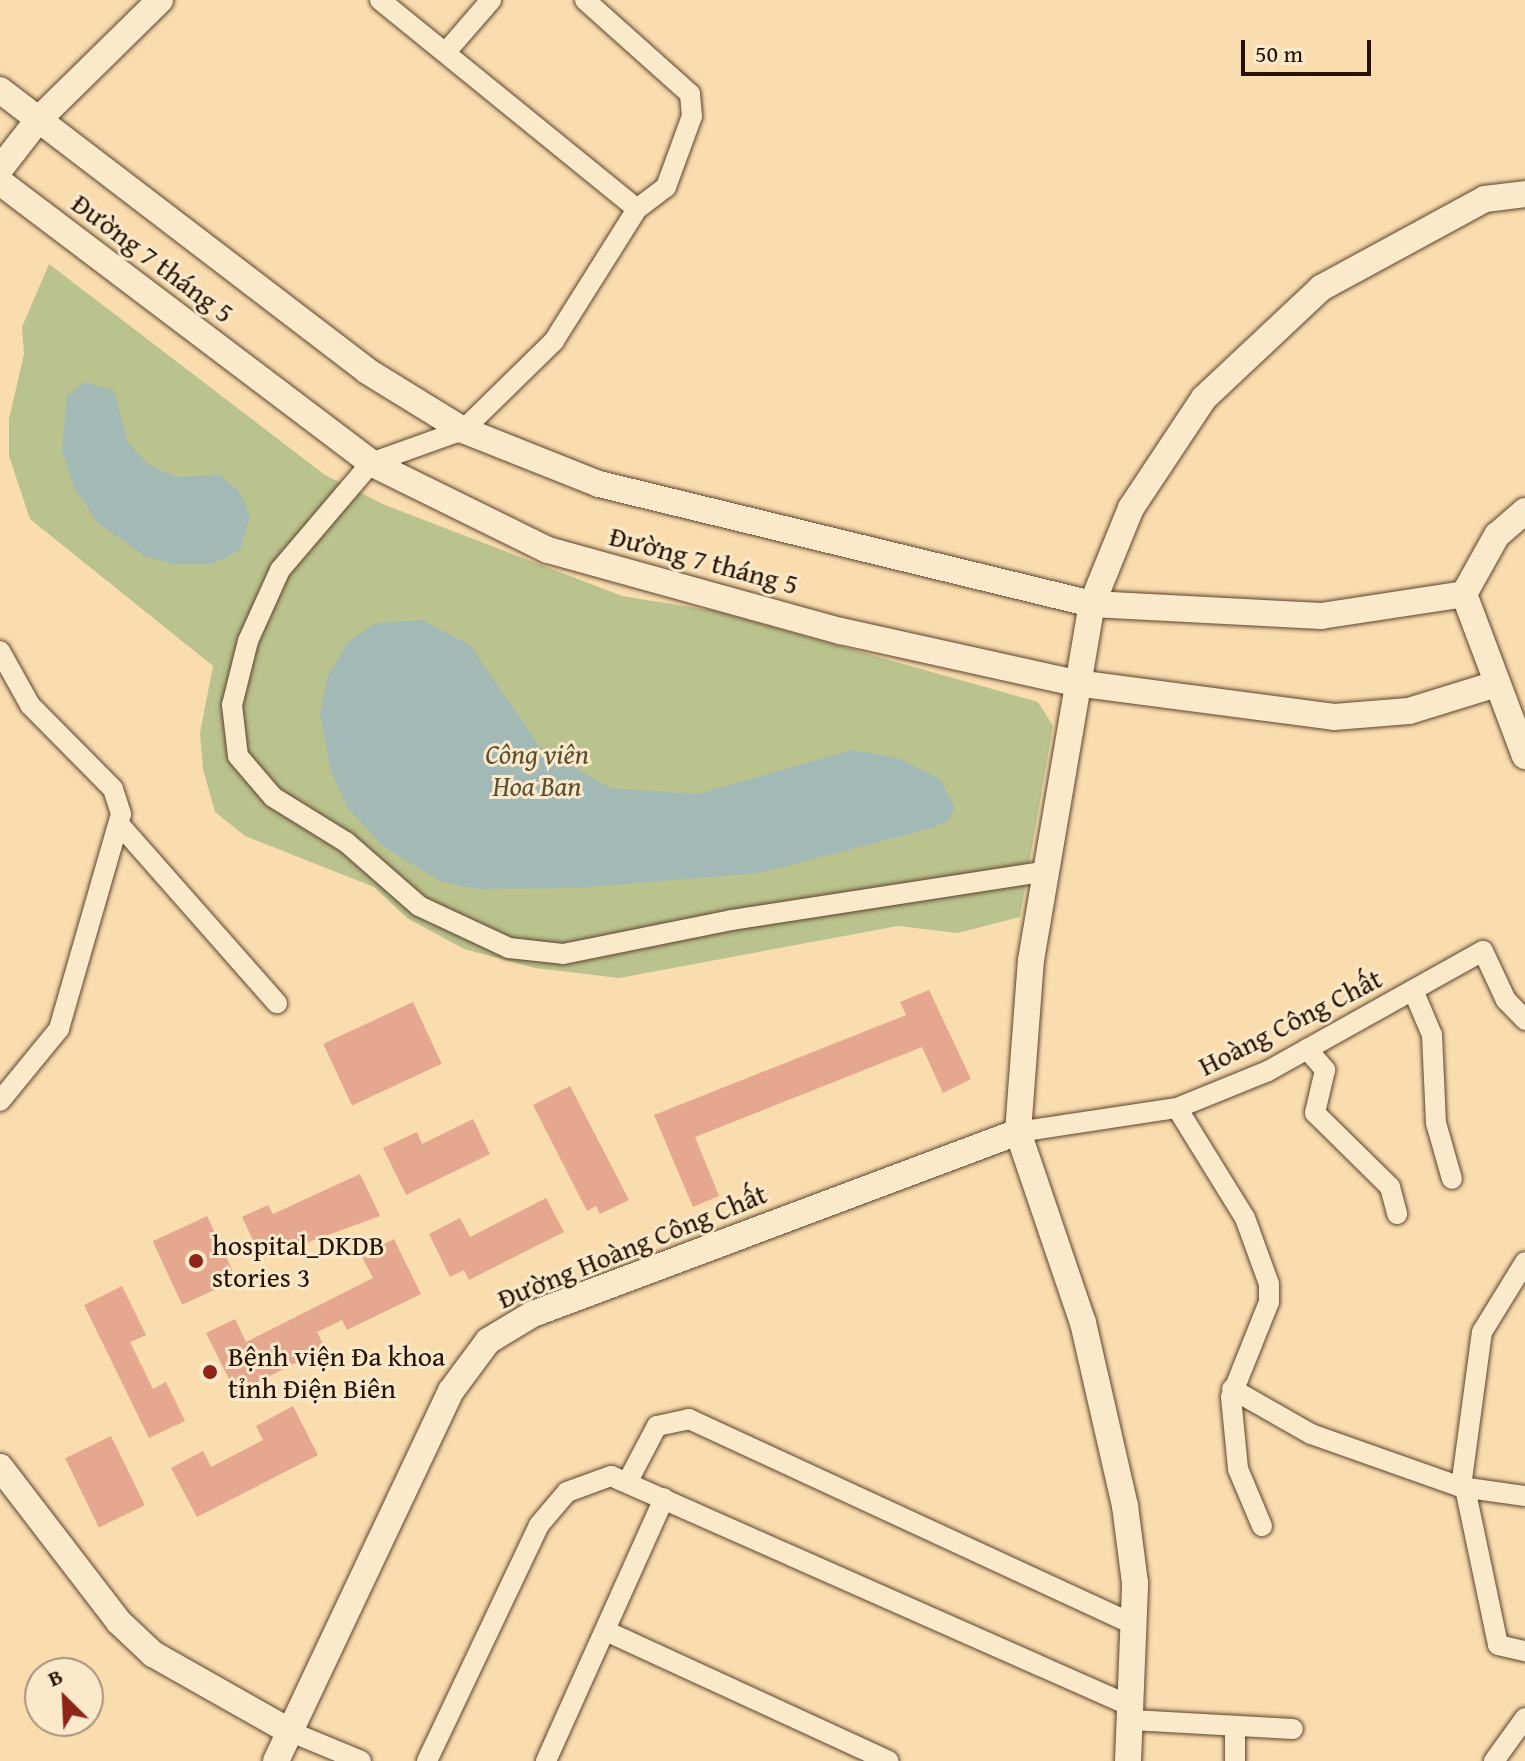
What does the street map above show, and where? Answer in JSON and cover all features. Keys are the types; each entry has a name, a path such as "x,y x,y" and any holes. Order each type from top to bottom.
{"street":[{"path":"380,0 637,209"},
{"path":"446,52 491,0"},
{"path":"585,0 690,94 692,116 666,187 637,209 554,341 463,430 371,463 280,570 248,641 232,728 238,756 273,797 346,842 419,906 460,931 509,948 563,954 1047,871"},
{"path":"0,169 38,120 156,1"},
{"name":"Đường 7 tháng 5","path":"0,90 367,371 463,430 599,484 747,525 1092,604 1321,616 1464,594"},
{"name":"Đường 7 tháng 5","path":"0,182 371,463 548,550 841,631 1076,683 1334,717 1409,711 1493,685"},
{"path":"1128,1761 1134,1625 1125,1506 1083,1323 1018,1132 1026,1003 1076,683 1092,604 1131,508 1204,398 1321,288 1485,199 1525,194"},
{"path":"1525,511 1497,535 1464,594 1493,685 1525,756"},
{"path":"0,651 30,705 113,789 119,824 59,1029 0,1101"},
{"path":"119,824 277,1003"},
{"name":"Hoàng Công Chất","path":"1018,1132 1177,1108 1307,1049 1483,951 1506,1000 1525,1020"},
{"path":"1413,990 1432,1035 1436,1123 1452,1179"},
{"path":"1307,1049 1325,1070 1315,1113 1390,1187 1397,1214"},
{"path":"1177,1108 1245,1218 1269,1284 1269,1302 1232,1389 1230,1437 1262,1526"},
{"name":"Đường Hoàng Công Chất","path":"276,1761 451,1391 488,1341 533,1314 1018,1132"},
{"path":"1525,1263 1482,1332 1463,1488 1498,1645 1525,1651"},
{"path":"1232,1389 1311,1434 1463,1488 1525,1496"},
{"path":"629,1479 657,1426 689,1419 1134,1625"},
{"path":"0,1467 119,1622 153,1654 289,1731 361,1761"},
{"path":"427,1761 539,1525 585,1482 629,1479 1132,1714 1235,1728 1293,1729"},
{"path":"546,1761 664,1498"},
{"path":"606,1631 889,1761"},
{"path":"1494,1761 1525,1718"},
{"path":"1235,1728 1235,1761"}],"green space":[{"name":"Công viên Hoa Ban","path":"49,264 325,475 385,505 622,596 715,611 1038,702 1053,726 1020,917 958,933 898,926 619,978 535,968 464,949 407,918 374,887 245,836 215,812 203,769 200,733 213,666 30,519 9,456 9,419 24,354 22,327"}],"water":[{"path":"85,382 114,391 128,443 149,465 176,477 220,475 239,491 250,516 240,550 212,564 175,564 146,557 98,523 74,487 62,450 67,396"},
{"path":"422,620 470,645 539,746 610,788 698,794 852,750 898,758 940,779 955,808 948,821 932,828 759,873 575,888 478,889 440,881 383,846 348,808 331,772 320,714 327,677 348,642 375,623"}],"building":[{"path":"929,990 971,1079 943,1093 922,1047 695,1137 719,1196 693,1207 654,1115 906,1015 900,1002"},
{"path":"413,1002 442,1064 352,1105 323,1044"},
{"path":"570,1086 629,1200 600,1214 596,1206 587,1211 533,1105"},
{"path":"473,1119 490,1154 406,1195 383,1148 417,1132 422,1144"},
{"path":"360,1174 380,1216 262,1259 242,1217 268,1205 273,1214"},
{"path":"546,1198 564,1232 469,1280 464,1270 450,1277 429,1234 460,1218 470,1237"},
{"name":"hospital_DKDB stories 3","path":"207,1216 237,1279 182,1305 153,1241"},
{"path":"394,1239 421,1294 347,1330 342,1320 317,1332 325,1348 236,1393 206,1333 235,1319 246,1342 373,1278 361,1255"},
{"path":"122,1286 146,1335 130,1342 153,1389 166,1382 185,1421 149,1438 84,1305"},
{"path":"293,1406 318,1455 197,1517 171,1468 203,1451 211,1467 263,1440 256,1426"},
{"path":"111,1436 145,1505 99,1528 65,1458"}],"place":[{"name":"hospital_DKDB stories 3","path":"196,1261"},
{"name":"Bệnh viện Đa khoa tỉnh Điện Biên","path":"210,1372"}]}
